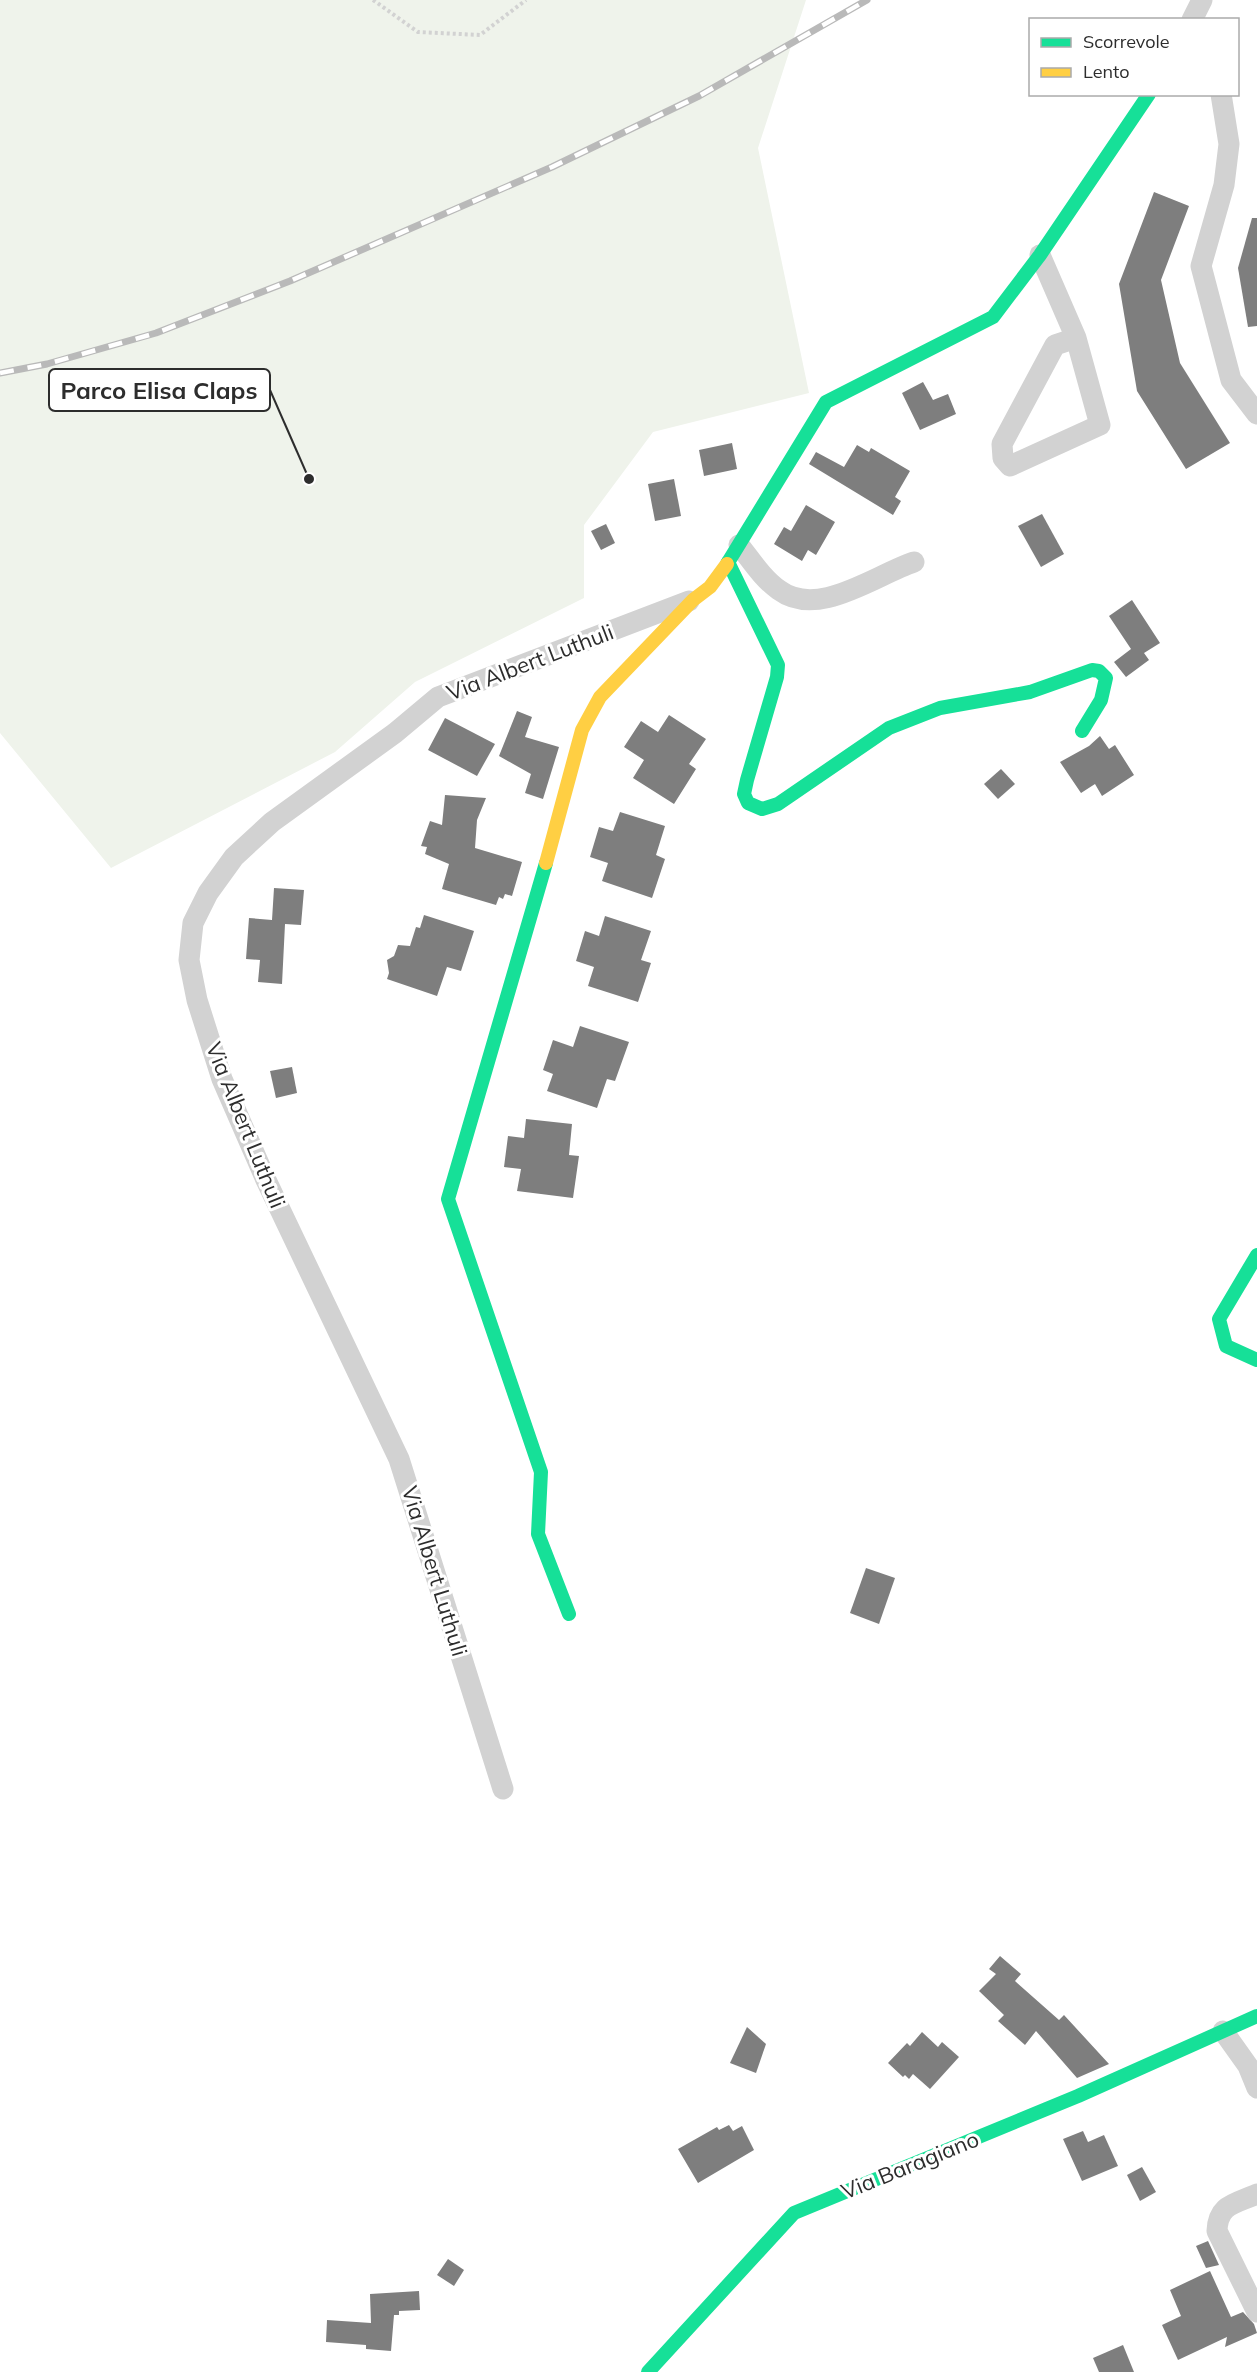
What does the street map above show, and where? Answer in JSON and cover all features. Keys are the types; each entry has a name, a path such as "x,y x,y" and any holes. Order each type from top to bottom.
{"street":[{"path":"1193,18 1202,0"},
{"name":"Via Albert Luthuli","path":"569,1614 538,1534 538,1495 541,1472 448,1198 526,936 582,730 600,697 693,600 710,587 734,553 826,402 993,317 1040,255 1148,96"},
{"path":"1221,96 1229,144 1224,185 1201,266 1231,380 1257,414"},
{"path":"1040,255 1076,338 1100,425 1010,466 1003,458 1002,444 1055,345 1076,338"},
{"path":"734,553 779,591 811,602 832,598 889,570 914,562"},
{"path":"734,553 778,665 777,677 747,780 744,794 748,803 762,809 778,804 889,728 940,708 1030,692 1092,670 1099,671 1106,678 1105,689 1100,705 1082,731"},
{"name":"Via Albert Luthuli","path":"503,1789 399,1459 266,1180 222,1079 197,1000 189,960 193,923 207,893 234,857 265,829 395,733 438,697 693,600"},
{"path":"1257,1255 1219,1319 1226,1346 1257,1360"},
{"name":"Via Baragiano","path":"648,2372 794,2213 1078,2096 1257,2016"},
{"path":"1223,2031 1248,2066 1257,2088"},
{"path":"1257,2194 1225,2208 1218,2218 1218,2231 1257,2312"}],"path":[{"path":"373,0 418,32 453,35 480,35 526,0"}],"shaded area":[{"path":"0,0 806,0 758,148 809,393 653,432 584,525 584,598 415,682 335,752 111,868 0,733"}],"building":[{"path":"1154,192 1189,206 1161,280 1180,363 1230,443 1186,469 1137,391 1119,284"},
{"path":"1252,218 1257,218 1257,326 1248,327 1238,268"},
{"path":"923,382 933,400 948,394 956,414 920,430 902,393"},
{"path":"732,443 737,469 704,476 699,450"},
{"path":"857,445 869,452 871,448 910,471 895,497 901,501 893,515 809,464 816,452 844,467"},
{"path":"674,479 681,516 655,521 648,484"},
{"path":"806,505 835,522 816,555 808,550 802,561 774,544 784,527 791,531"},
{"path":"1042,514 1064,554 1041,567 1018,526"},
{"path":"606,524 615,543 601,550 591,531"},
{"path":"1132,600 1160,643 1144,653 1149,660 1126,677 1114,662 1131,649 1109,616"},
{"path":"517,711 532,717 525,737 559,747 543,799 525,793 531,774 499,756"},
{"path":"669,715 706,739 689,764 696,769 674,804 633,778 644,760 624,747 641,721 658,732"},
{"path":"445,718 495,744 477,776 428,750"},
{"path":"1100,736 1109,749 1115,745 1134,775 1102,796 1095,784 1081,793 1060,762 1089,746"},
{"path":"1001,769 1015,784 998,799 984,784"},
{"path":"445,795 486,798 477,820 475,848 522,862 512,896 505,894 503,899 499,897 496,905 442,889 449,864 425,854 427,847 421,846 430,821 442,825"},
{"path":"620,812 665,826 656,855 665,859 652,898 602,881 608,863 590,857 599,827 613,831"},
{"path":"274,888 304,890 301,925 285,924 282,984 258,982 260,960 246,959 249,918 272,920"},
{"path":"424,915 474,931 461,971 447,967 437,996 387,979 389,973 387,960 394,956 398,945 410,946 416,927 420,928"},
{"path":"605,916 651,931 641,960 651,963 638,1002 588,986 594,967 576,961 585,931 599,936"},
{"path":"580,1026 629,1042 615,1081 607,1079 597,1108 547,1091 553,1074 543,1070 553,1040 573,1047"},
{"path":"292,1067 297,1093 276,1098 270,1071"},
{"path":"526,1119 572,1124 569,1155 579,1156 573,1198 517,1191 521,1169 504,1167 508,1136 524,1138"},
{"path":"866,1568 895,1578 879,1624 850,1613"},
{"path":"1000,1956 1021,1974 1015,1981 1059,2020 1064,2015 1109,2064 1077,2078 1036,2031 1025,2045 998,2021 1004,2015 979,1991 996,1974 989,1969"},
{"path":"747,2027 766,2044 756,2073 730,2063"},
{"path":"922,2032 938,2047 942,2042 959,2057 930,2089 913,2074 909,2079 905,2075 903,2077 888,2063 907,2043 910,2046"},
{"path":"729,2125 733,2131 742,2126 754,2150 698,2183 678,2149 717,2127 719,2130"},
{"path":"1083,2131 1088,2142 1104,2135 1118,2166 1082,2181 1063,2139"},
{"path":"1142,2167 1156,2192 1140,2201 1127,2175"},
{"path":"1208,2241 1219,2265 1206,2268 1196,2246"},
{"path":"448,2259 464,2270 454,2286 437,2275"},
{"path":"1210,2271 1231,2317 1243,2312 1254,2324 1257,2333 1225,2347 1227,2337 1178,2360 1162,2325 1181,2316 1170,2290"},
{"path":"419,2291 420,2310 399,2311 399,2315 394,2315 391,2351 366,2349 366,2345 326,2342 327,2320 371,2323 370,2294"},
{"path":"1123,2345 1134,2372 1099,2372 1093,2358"}],"railway":[{"path":"0,373 47,364 156,333 290,281 552,167 699,96 867,0"}],"traffic: fast":[{"path":"727,564 826,402 993,317 1040,255 1148,96"},
{"path":"728,562 778,665 777,677 747,780 744,794 748,803 762,809 778,804 889,728 940,708 1030,692 1092,670 1099,671 1106,678 1101,700 1082,731"},
{"path":"546,863 448,1199 541,1472 538,1534 569,1614"},
{"path":"1257,1255 1219,1319 1226,1346 1257,1360"},
{"path":"648,2372 794,2213 1078,2096 1257,2016"}],"traffic: slow":[{"path":"546,863 582,730 600,697 693,600 710,587 727,564"}],"place":[{"name":"Parco Elisa Claps","path":"309,479"}]}
